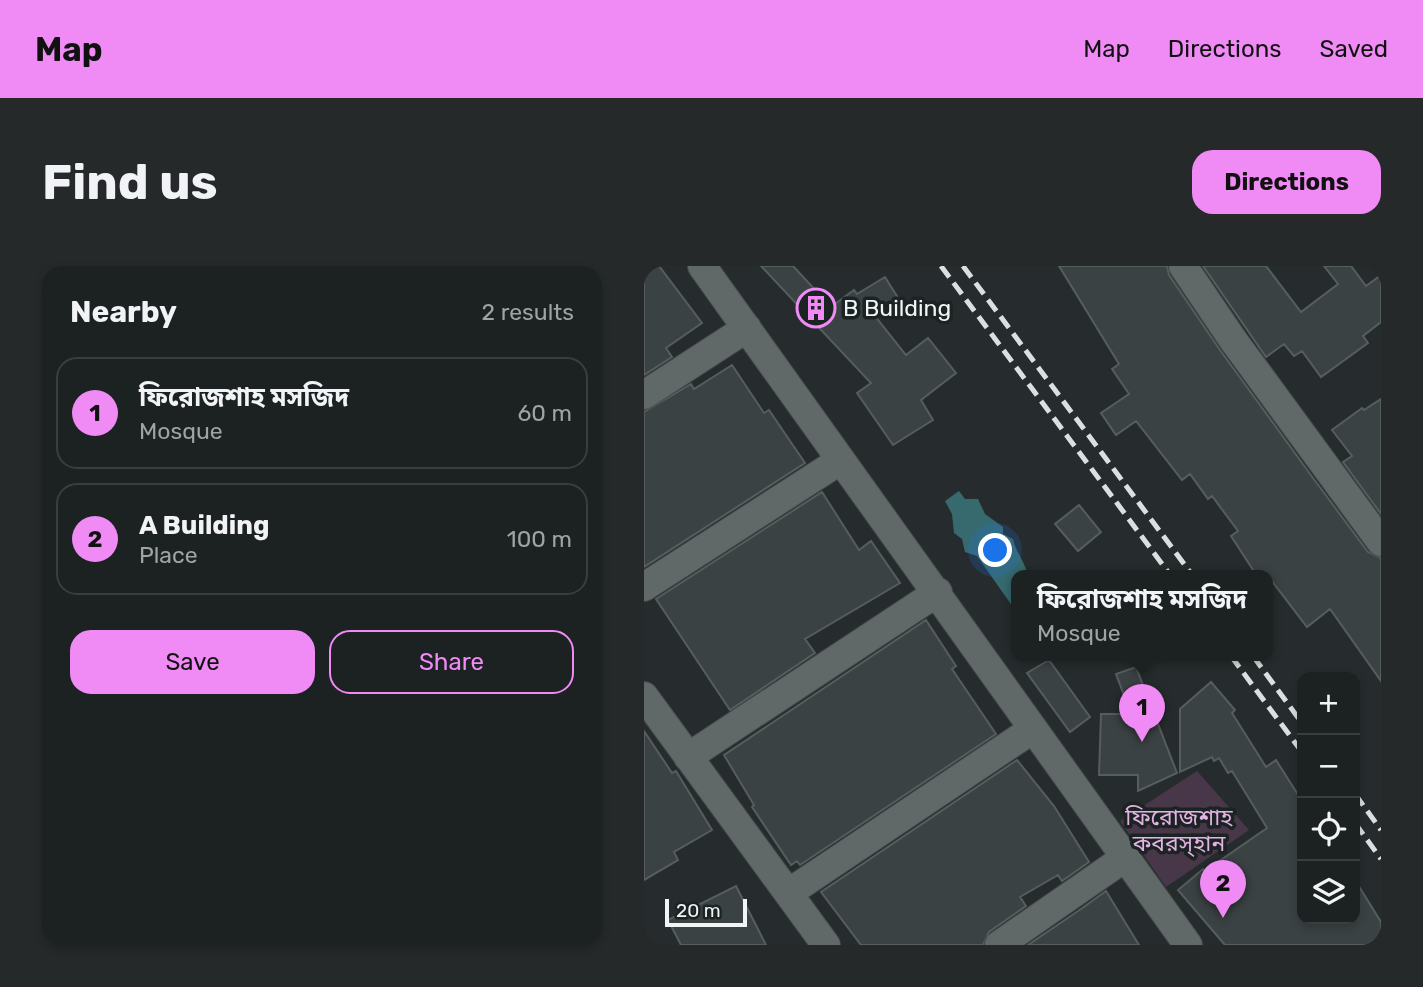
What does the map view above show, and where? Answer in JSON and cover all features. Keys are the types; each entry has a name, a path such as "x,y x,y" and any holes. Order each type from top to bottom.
{"street":[{"path":"702,266 938,592 1188,945"},
{"path":"1182,266 1381,542"},
{"path":"644,395 747,328"},
{"path":"644,587 841,460"},
{"path":"688,757 938,592"},
{"path":"644,696 790,892 826,945"},
{"path":"790,892 1033,729"},
{"path":"999,945 1126,857"}],"green space":[{"name":"ফিরোজশাহ কবরস্হান","path":"1197,771 1249,830 1166,887 1120,821"}],"water":[{"path":"959,491 965,499 978,499 985,514 1003,527 1003,534 1013,539 1026,570 1011,570 1011,604 977,556 965,552 962,539 954,533 952,514 945,501"}],"building":[{"path":"644,266 659,266 702,323 666,348 672,357 644,375"},
{"path":"761,266 793,266 831,307 854,290 857,294 885,277 900,301 875,316 906,355 928,338 956,373 921,400 933,420 893,445 857,393 871,383"},
{"path":"1059,266 1167,266 1169,275 1220,350 1313,478 1368,552 1381,558 1381,681 1330,609 1307,627 1273,583 1273,570 1253,570 1231,536 1238,531 1212,496 1208,499 1190,474 1182,480 1136,421 1116,435 1101,413 1129,394 1112,369 1119,364"},
{"path":"1203,266 1266,266 1301,312 1338,284 1324,266 1351,266 1366,286 1381,275 1381,322 1363,336 1368,343 1321,377 1302,351 1294,356 1284,344 1266,357"},
{"path":"732,365 764,413 769,410 805,463 644,567 644,412 691,384 694,389"},
{"path":"1381,399 1381,514 1343,462 1352,456 1332,430 1362,408 1364,410"},
{"path":"822,492 859,550 871,541 900,583 805,639 815,653 730,710 656,599"},
{"path":"1079,505 1101,532 1078,551 1055,524"},
{"path":"926,620 956,666 952,669 996,734 800,865 797,861 791,865 752,807 754,805 724,755"},
{"path":"1050,661 1090,717 1070,732 1027,673"},
{"path":"1136,667 1177,773 1138,791 1138,775 1099,775 1101,714 1131,714 1116,674"},
{"path":"1211,682 1235,710 1232,713 1266,767 1276,760 1297,793 1297,924 1360,924 1360,888 1381,922 1381,936 1367,945 1225,945 1178,890 1203,869 1205,871 1267,828 1232,771 1228,773 1219,758 1214,761 1212,757 1180,772 1180,709"},
{"path":"644,731 672,773 676,771 712,830 674,852 678,860 644,880"},
{"path":"1017,760 1054,806 1089,862 1062,881 1058,875 1020,897 1026,906 989,932 983,945 861,945 821,892"},
{"path":"736,886 766,945 681,945 668,920"},
{"path":"1106,891 1139,945 1028,945 1081,909"}],"railway":[{"path":"941,266 1167,570"},
{"path":"963,266 1189,570"},
{"path":"1235,661 1297,745"},
{"path":"1257,661 1297,716"},
{"path":"1358,798 1381,830"},
{"path":"1360,830 1381,859"}],"place":[{"name":"B Building","path":"816,308"},
{"name":"ফিরোজশাহ মসজিদ","path":"1142,742"},
{"name":"A Building","path":"1223,918"}]}
